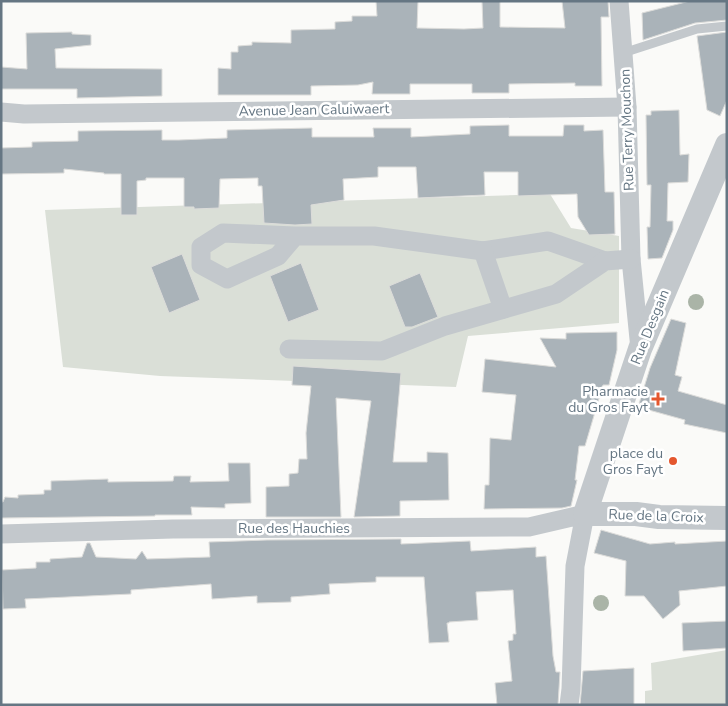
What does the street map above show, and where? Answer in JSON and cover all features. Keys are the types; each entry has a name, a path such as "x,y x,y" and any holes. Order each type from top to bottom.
{"street":[{"name":"Rue Terry Mouchon","path":"619,1 627,107 631,259 640,349"},
{"name":"Avenue Jean Caluiwaert","path":"1,112 24,114 627,107"},
{"name":"Rue Desgain","path":"585,514 640,349 727,145"},
{"path":"295,236 374,236 483,251 548,241 605,261 631,259"},
{"path":"483,251 503,309"},
{"path":"289,349 382,351 445,326 556,294 605,261"},
{"path":"569,705 575,566 585,514"},
{"name":"Rue de la Croix","path":"585,514 636,514 659,518 727,518"},
{"name":"Rue des Hauchies","path":"1,534 173,529 529,527 585,514"}],"lane":[{"path":"623,53 698,29 727,26"}],"shaded area":[{"path":"550,194 571,228 619,236 619,323 468,336 456,387 160,376 63,367 45,210"},
{"path":"727,650 727,705 645,705 645,691 652,690 651,663"}],"building":[{"path":"376,1 418,1 417,28 464,29 483,28 482,1 500,1 500,27 565,28 562,1 608,1 609,17 601,17 602,86 575,86 575,83 509,84 509,93 472,93 472,84 410,84 410,94 372,94 373,82 358,85 311,86 311,95 218,95 218,68 231,69 231,52 238,52 238,46 252,45 252,42 291,43 291,30 335,29 335,22 352,21 352,16 377,16"},
{"path":"690,1 727,1 727,20 695,23 643,40 642,13"},
{"path":"72,32 72,34 91,35 91,45 55,49 56,68 162,69 162,96 77,98 77,89 1,89 1,67 27,69 26,33"},
{"path":"727,32 727,100 720,116 707,110 697,36"},
{"path":"679,110 680,155 689,154 688,182 668,183 667,221 673,221 673,230 662,258 648,259 647,227 650,227 651,185 647,185 646,115 651,115 651,111"},
{"path":"509,125 509,136 563,136 564,125 584,125 584,131 603,130 605,192 614,192 615,234 589,235 578,217 577,194 518,196 518,172 484,172 485,195 418,198 416,167 378,167 378,177 343,179 344,200 311,205 312,224 295,225 264,223 262,186 258,186 258,178 220,179 219,208 194,209 194,207 184,207 184,178 146,178 146,180 137,181 137,215 121,215 121,174 64,169 64,173 1,174 1,148 32,147 32,142 78,141 78,131 162,130 162,140 179,140 227,138 227,130 312,128 312,137 374,137 373,128 411,128 411,137 470,134 470,126"},
{"path":"182,254 200,300 169,313 151,267"},
{"path":"301,263 319,310 288,322 270,276"},
{"path":"420,273 438,317 412,327 405,327 389,286"},
{"path":"671,319 686,323 675,375 682,377 678,391 727,405 727,433 684,424 685,420 638,407 650,368"},
{"path":"617,332 617,350 609,385 603,385 585,446 579,446 575,480 577,480 571,506 562,508 484,509 485,485 489,485 490,438 511,440 516,395 482,392 485,359 556,367 540,338 566,339 566,333"},
{"path":"293,366 401,373 393,462 427,462 427,452 448,453 449,500 400,501 400,516 354,517 371,401 336,398 341,517 266,517 266,487 289,486 289,474 298,473 299,459 307,459 306,433 311,386 292,385"},
{"path":"228,463 250,463 251,503 225,504 225,508 191,507 192,515 1,518 1,502 3,502 5,497 18,498 18,495 44,494 44,490 51,490 51,481 108,479 108,482 173,481 174,476 191,476 190,482 229,481"},
{"path":"601,530 650,544 727,541 727,586 679,591 680,605 663,619 644,596 625,596 626,561 594,553"},
{"path":"401,539 401,544 470,541 471,551 536,547 536,557 546,556 553,656 556,672 560,672 558,705 497,705 495,683 512,681 508,641 513,640 513,634 516,634 513,590 476,592 478,620 449,622 447,623 449,642 429,643 424,577 376,577 376,582 329,584 330,594 291,597 291,602 257,603 257,596 212,599 211,584 131,590 131,594 25,599 26,608 3,609 2,570 36,568 36,562 50,562 50,559 82,557 87,543 90,543 96,557 136,559 142,551 147,559 210,557 209,542"},
{"path":"727,621 727,648 683,651 682,623"},
{"path":"634,668 634,705 580,705 583,671"}],"place":[{"name":"Pharmacie du Gros Fayt","path":"658,399"},
{"name":"place du Gros Fayt","path":"673,461"}]}
